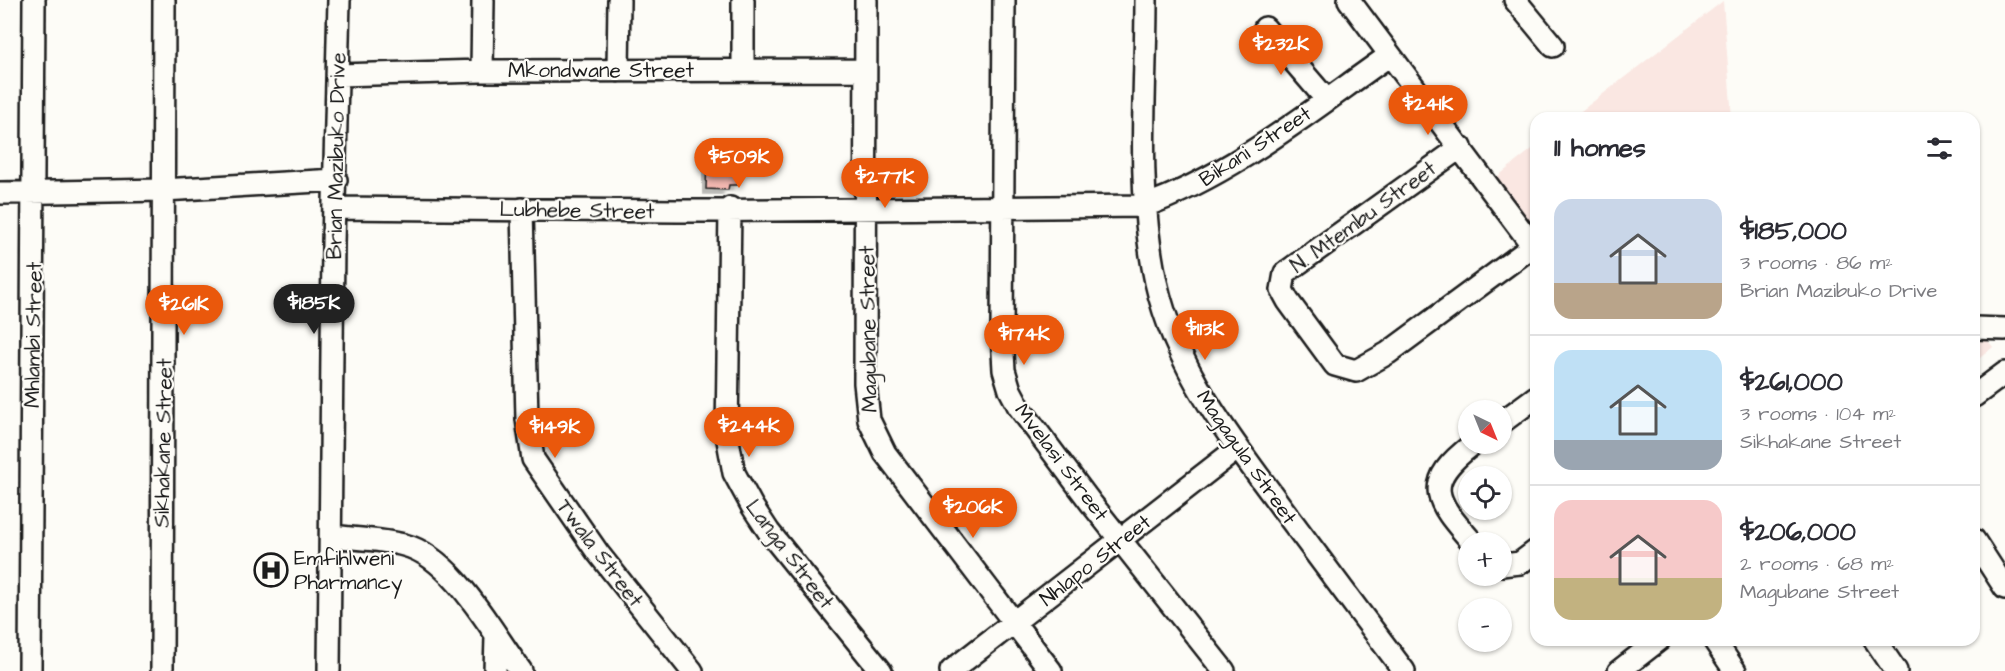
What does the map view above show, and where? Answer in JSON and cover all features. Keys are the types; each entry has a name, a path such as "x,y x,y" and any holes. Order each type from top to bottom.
{"street":[{"name":"Mhlambi Street","path":"30,671 34,0"},
{"name":"Sikhakane Street","path":"162,671 164,0"},
{"name":"Brian Mazibuko Drive","path":"329,671 334,208 339,0"},
{"path":"482,70 483,0"},
{"path":"618,71 619,0"},
{"path":"743,0 744,68"},
{"name":"Magubane Street","path":"866,0 865,383 872,427 903,478 1052,671"},
{"name":"Mvelasi Street","path":"1004,0 1002,335 1005,370 1010,390 1049,449 1224,671"},
{"name":"Magagula Street","path":"1146,0 1144,206 1153,267 1174,342 1201,394 1238,448 1404,671"},
{"path":"1349,0 1461,147 1530,242"},
{"path":"1515,0 1553,46"},
{"path":"1265,28 1326,99"},
{"name":"Bikani Street","path":"1144,206 1205,180 1390,55"},
{"name":"Mkondwane Street","path":"338,75 482,70 618,71 744,68 865,70"},
{"name":"N. Mtembu Street","path":"1461,147 1285,273 1282,290 1288,302 1335,365 1356,371 1388,353 1530,251"},
{"path":"0,193 163,190 336,180"},
{"name":"Lubhebe Street","path":"334,208 1144,206"},
{"name":"Langa Street","path":"730,208 727,435 730,461 744,492 769,532 881,671"},
{"name":"Twala Street","path":"522,209 527,419 533,459 598,553 692,671"},
{"path":"1980,328 2005,329"},
{"path":"1980,392 2005,373"},
{"path":"1512,415 1530,401"},
{"name":"Nhlapo Street","path":"951,671 1238,448"},
{"path":"1462,454 1443,471 1439,494 1443,504 1465,532"},
{"path":"331,536 404,545 423,552 464,593 521,671"},
{"path":"1980,549 2005,588"},
{"path":"1512,564 1520,563 1530,556"},
{"path":"495,671 496,637"},
{"path":"1619,671 1651,646"},
{"path":"1718,646 1735,671"},
{"path":"1879,646 1896,671"}],"shaded area":[{"path":"1723,1 1732,112 1580,112"},
{"path":"1530,151 1530,229 1493,180"},
{"path":"1980,331 1993,347 1980,358"}],"building":[{"path":"716,143 740,144 738,185 729,185 728,190 706,189 707,154 715,155"}],"place":[{"name":"Emfihlweni Pharmancy","path":"271,570"}]}
